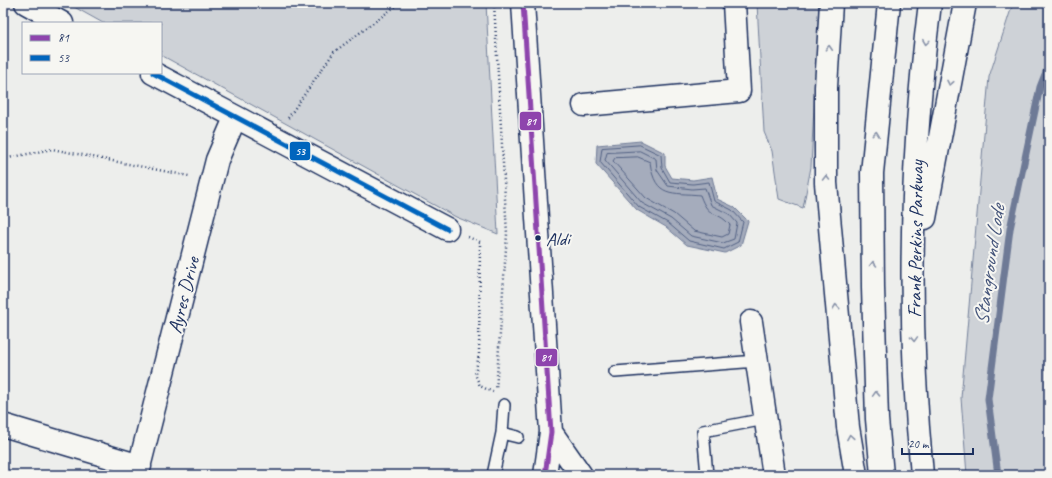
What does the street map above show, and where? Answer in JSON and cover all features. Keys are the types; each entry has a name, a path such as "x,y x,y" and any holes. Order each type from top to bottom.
{"main road":[{"path":"26,3 60,22"},
{"path":"523,3 551,432 545,475"},
{"path":"584,105 739,92 734,3"},
{"path":"831,3 826,87 826,183 848,427 856,475"},
{"name":"Frank Perkins Parkway","path":"882,475 877,419 873,288 872,173 889,3"},
{"name":"Frank Perkins Parkway","path":"922,475 916,417 912,286 917,148 923,64 930,3"},
{"path":"912,286 965,3"},
{"path":"155,74 235,118 447,229"},
{"name":"Ayres Drive","path":"138,470 217,160 235,118"},
{"path":"751,322 774,475"},
{"path":"3,425 138,470"},
{"path":"551,432 580,475"}],"lane":[{"path":"615,372 757,361"},
{"path":"493,475 502,433 504,405"},
{"path":"707,475 703,431 765,420"},
{"path":"502,433 518,437"}],"path":[{"path":"277,140 291,112 334,52 400,3"},
{"path":"447,229 480,242 479,355 474,374 480,386 496,393 507,234 494,3"},
{"path":"3,158 52,149 212,181"}],"shaded area":[{"path":"67,3 486,3 498,234 456,217 162,56 162,22 101,22"},
{"path":"757,3 819,3 811,167 803,208 779,199 772,151 764,132"},
{"path":"1013,3 1049,3 1049,475 967,475 961,398 989,77"}],"water":[{"path":"641,141 665,153 665,166 672,178 693,180 712,177 717,199 734,207 748,221 741,245 725,253 687,245 666,227 637,210 596,164 597,145"}],"waterway":[{"name":"Stanground Lode","path":"998,475 988,399 1010,229 1040,87 1049,64"}],"transit line":[{"name":"81","path":"523,3 551,432 545,475"},
{"name":"53","path":"155,74 447,229"}],"place":[{"name":"Aldi","path":"538,238"}]}
